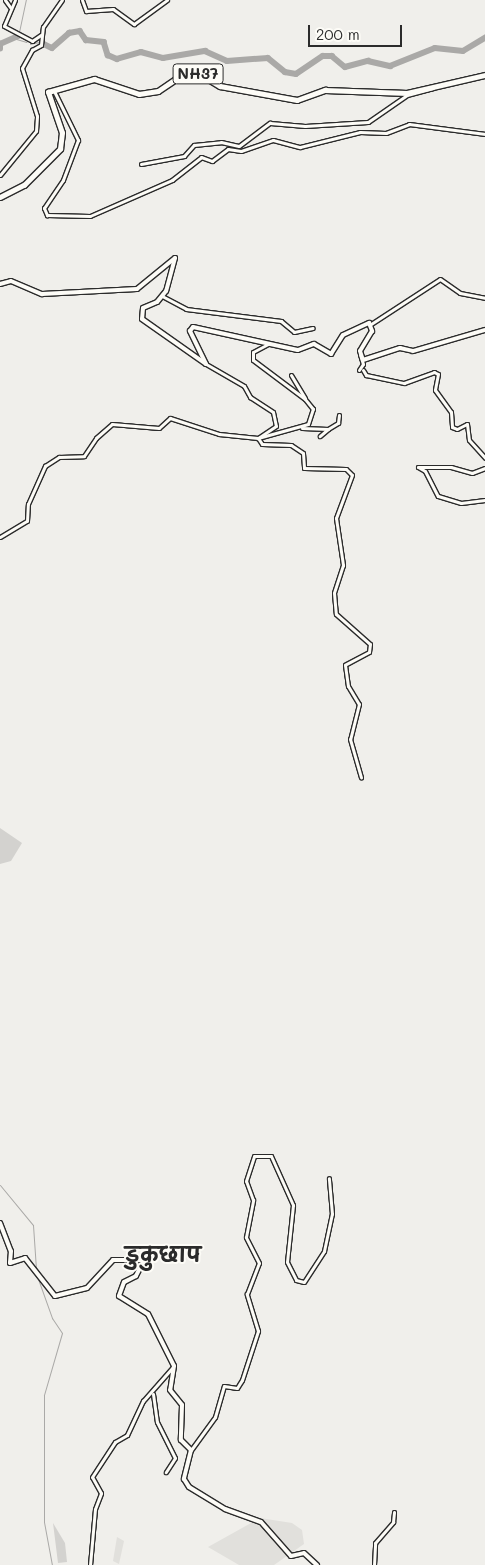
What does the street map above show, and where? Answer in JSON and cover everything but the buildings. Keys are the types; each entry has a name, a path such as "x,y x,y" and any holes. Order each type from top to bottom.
{"main road":[{"name":"NH37","path":"54,91 99,79 128,92 150,93 176,79 200,74 220,86 297,100 321,91 394,94 439,84 474,82 485,76"},
{"path":"0,197 24,185 60,149 62,132 47,98 54,91"}],"street":[{"path":"5,0 10,7"},
{"path":"15,0 10,7 4,26 32,41 41,35 62,0"},
{"path":"82,0 88,12 114,9 134,24 166,0"},
{"path":"0,175 32,140 38,124 22,68 32,50 41,45 41,35"},
{"path":"140,164 184,156 194,145 221,142 239,146 270,123 305,126 368,122 407,95 422,94 439,84"},
{"path":"54,91 78,140 63,180 44,208 47,216 90,216 172,180 200,157 212,161 228,149"},
{"path":"221,142 228,149 241,151 273,140 300,147 360,132 386,133 409,124 485,134"},
{"path":"0,284 10,282 42,294 126,290 145,285 176,258 162,295 143,308 142,319 206,364 244,386 250,397 273,412 276,426 258,438"},
{"path":"206,364 190,331 193,327 298,350 314,344 331,354 343,335 371,324 440,279 460,293 485,298"},
{"path":"162,295 186,308 261,316 281,321 294,332 313,328"},
{"path":"371,324 360,351 361,370 366,375 404,383 434,372 438,374 435,390 451,412 452,426 458,429 467,424 469,440 485,458"},
{"path":"360,351 363,360 371,360 388,350 413,352 485,330"},
{"path":"271,343 253,352 254,360 305,399"},
{"path":"291,375 313,409 313,419 301,427"},
{"path":"320,436 338,423 339,415"},
{"path":"0,537 27,521 28,504 45,466 60,457 84,456 112,424 159,428 170,418 219,434 258,438 301,427 328,429"},
{"path":"258,438 262,444 291,445 303,453 304,468 346,469 352,475 336,518 343,565 334,593 336,614 370,644 369,652 345,665 348,686 359,704 350,739 361,777"},
{"path":"485,468 472,473 451,467 418,467 425,471 438,496 461,503 485,500"},
{"path":"317,1565 304,1553 287,1552 260,1522 225,1509 189,1487 184,1479 191,1450 215,1417 224,1386 237,1388 239,1384 258,1331 247,1294 259,1263 246,1237 253,1200 246,1181 254,1156 270,1156 294,1204 287,1262 296,1280 304,1282 324,1251 332,1214 329,1178"},
{"path":"0,1223 3,1240 11,1251 10,1264 25,1258 34,1274 52,1295 66,1296 87,1288 113,1260 143,1259 142,1267 124,1282 119,1296 148,1314 173,1365 170,1390 182,1405 181,1440 191,1450"},
{"path":"90,1565 94,1509 101,1493 92,1478 115,1442 128,1435 134,1417 173,1365"},
{"path":"153,1393 158,1422 176,1458 166,1472"},
{"path":"374,1565 375,1543 393,1522 394,1512"}],"shaded area":[{"path":"0,828 22,843 11,861 0,864"},
{"path":"260,1518 292,1523 302,1530 304,1544 274,1565 239,1565 208,1547"},
{"path":"53,1523 65,1543 67,1562 58,1563"},
{"path":"117,1537 124,1541 119,1564 113,1561"}],"waterway":[{"path":"19,32 26,0"},
{"path":"42,43 52,48 69,33 80,31 86,40 104,42 108,55 117,59 141,52 163,58 205,51 227,61 268,58 285,72 296,74 323,56 332,56 345,67 368,61 390,66 435,48 463,51 485,38"},
{"path":"0,49 0,44 18,36"},
{"path":"13,38 26,42"},
{"path":"30,44 39,42"},
{"path":"0,1185 33,1225 36,1269"},
{"path":"37,1276 52,1318 62,1333 44,1395 44,1522 52,1565"}],"district":[{"name":"डुकुछाप","path":"163,1254"}]}
